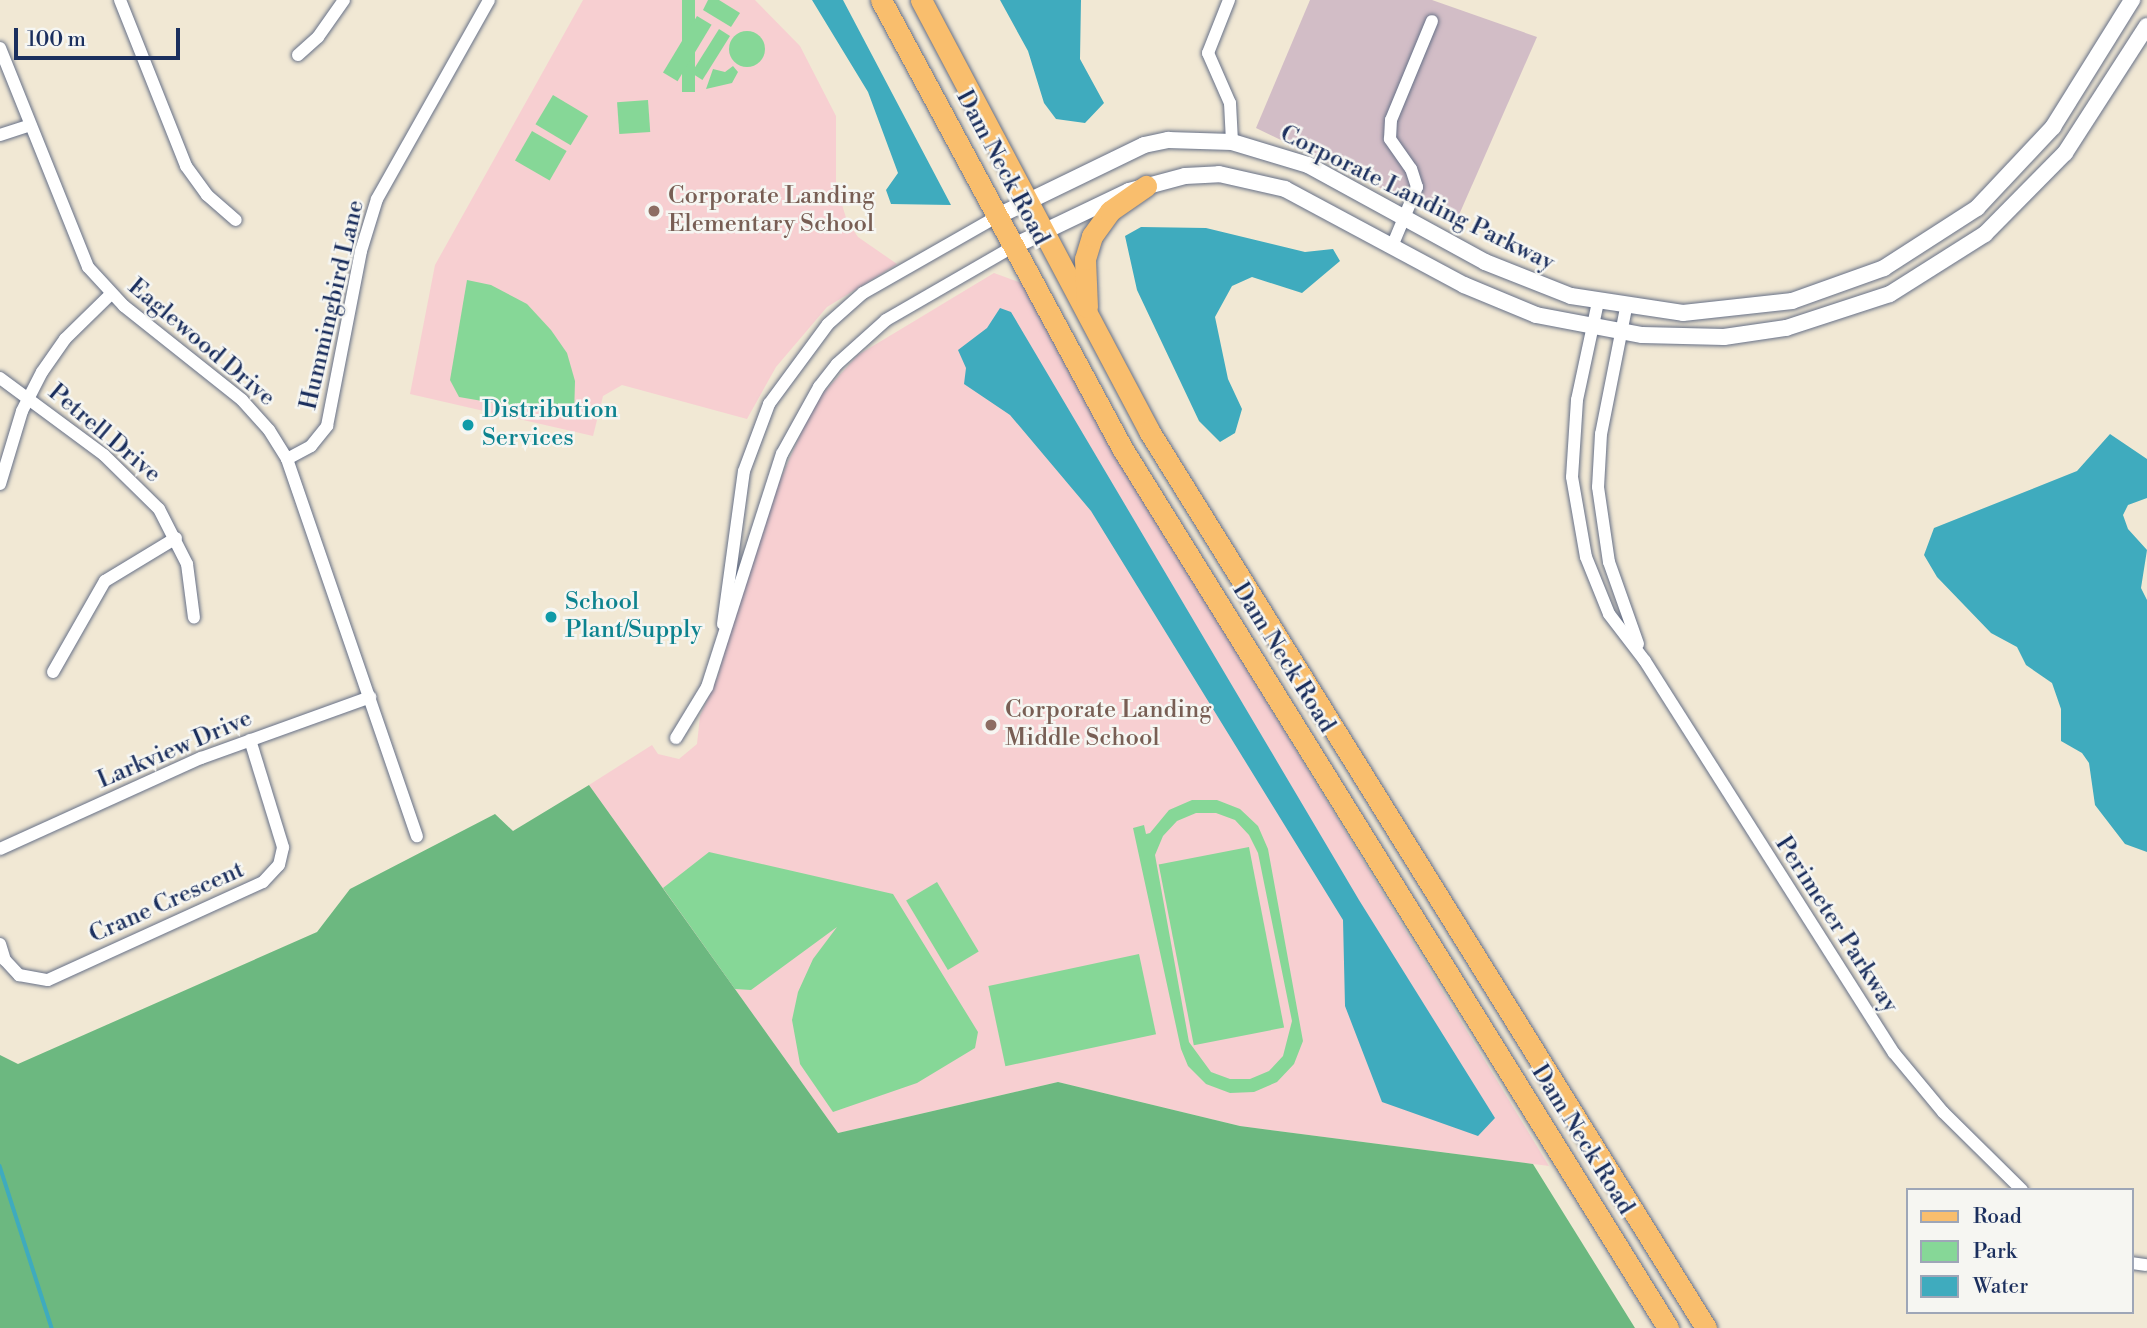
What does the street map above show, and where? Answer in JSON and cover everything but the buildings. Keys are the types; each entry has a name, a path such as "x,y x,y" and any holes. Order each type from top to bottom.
{"main road":[{"name":"Dam Neck Road","path":"881,0 1122,448 1668,1328"},
{"name":"Dam Neck Road","path":"921,0 1149,431 1706,1328"},
{"path":"1087,313 1085,259 1092,236 1110,211 1146,186"}],"street":[{"path":"120,0 186,166 208,195 236,220"},
{"path":"298,55 318,37 344,0"},
{"name":"Hummingbird Lane","path":"286,459 311,446 327,426 361,251 377,198 489,0"},
{"path":"1229,0 1208,53 1233,116 1232,142"},
{"name":"Corporate Landing Parkway","path":"718,652 744,471 769,404 843,310 884,279 998,216 1144,145 1168,140 1232,142 1308,166 1404,219 1536,285 1626,308 1718,312 1792,301 1854,282 1920,248 1977,208 2029,156 2074,96 2132,0"},
{"path":"1393,244 1417,184 1394,148 1389,130 1432,21"},
{"name":"Corporate Landing Parkway","path":"676,738 695,714 718,652 782,454 819,387 837,363 886,320 1044,231 1146,186 1204,174 1252,179 1284,189 1500,301 1536,315 1619,334 1724,337 1786,328 1857,307 1921,278 1985,234 2038,186 2065,153 2147,26"},
{"name":"Eaglewood Drive","path":"0,48 79,249 111,294 242,400 269,430 286,459 417,836"},
{"path":"0,135 30,125"},
{"path":"0,484 28,398 53,355 111,294"},
{"name":"Perimeter Parkway","path":"1598,302 1572,438 1574,499 1586,557 1600,595 1645,661 1894,1053 1943,1112 2020,1188"},
{"name":"Perimeter Parkway","path":"1626,308 1601,433 1600,517 1614,582 1645,661"},
{"name":"Petrell Drive","path":"0,378 141,487 176,538 192,581 194,618"},
{"path":"53,672 105,580 176,538"},
{"name":"Larkview Drive","path":"0,849 250,740 370,697"},
{"name":"Crane Crescent","path":"0,944 5,960 19,975 48,980 263,882 279,865 283,847 250,740"}],"shaded area":[{"name":"Corporate Landing Elementary School","path":"583,0 755,0 800,46 836,116 836,185 847,221 858,237 897,264 827,307 776,367 747,419 622,385 603,396 593,436 410,394 435,265"},
{"path":"1310,0 1432,0 1537,37 1455,224 1256,128"},
{"name":"Corporate Landing Middle School","path":"994,273 1024,284 1104,435 1549,1166 1240,1126 1058,1082 838,1133 589,785 652,745 658,754 679,759 697,744 700,716 718,676 759,527 815,402 858,355"}],"green space":[{"path":"682,0 695,0 695,92 682,92"},
{"path":"708,0 719,0 740,13 731,27 703,10"},
{"path":"697,16 712,25 678,81 663,73"},
{"path":"719,29 730,36 702,80 691,73"},
{"path":"747,31 760,36 765,49 760,62 747,67 734,62 729,49 734,36"},
{"path":"733,66 738,72 732,83 706,89 713,69 725,72"},
{"path":"553,95 588,116 571,145 535,124"},
{"path":"648,100 650,132 619,134 617,102"},
{"path":"532,131 567,151 550,180 515,160"},
{"path":"467,280 491,285 527,304 551,330 567,353 575,381 574,417 459,397 450,380"},
{"path":"589,785 838,1133 1058,1082 1240,1126 1533,1164 1635,1328 0,1328 0,1055 18,1064 317,932 350,889 495,814 513,831"},
{"path":"1192,800 1217,800 1240,809 1258,826 1268,849 1303,1041 1294,1064 1277,1082 1254,1092 1230,1093 1206,1084 1188,1066 1181,1049 1133,828 1144,825 1146,834 1150,833 1169,810","holes":["1196,813 1216,813 1235,820 1249,835 1258,853 1292,1021 1283,1056 1269,1071 1250,1079 1230,1079 1211,1072 1189,1042 1155,855 1163,836 1177,821"]},
{"path":"1249,847 1284,1028 1194,1045 1159,865"},
{"path":"709,852 893,894 978,1032 975,1048 917,1083 833,1112 800,1064 792,1020 798,992 813,959 837,927 751,990 735,989 663,888"},
{"path":"937,882 979,951 948,970 906,901"},
{"path":"1139,954 1156,1034 1005,1066 988,986"}],"water":[{"path":"812,0 843,0 951,205 891,204 886,190 898,173 868,92"},
{"path":"1000,0 1081,0 1080,59 1104,103 1085,123 1056,119 1044,103 1028,51"},
{"path":"1141,227 1206,228 1305,252 1333,249 1340,261 1302,293 1252,277 1232,286 1215,317 1228,379 1242,409 1235,433 1220,442 1199,421 1137,290 1125,236"},
{"path":"1000,308 1011,312 1359,900 1495,1118 1478,1136 1382,1102 1345,1006 1343,920 1091,511 1010,415 964,384 966,368 958,350 987,328"},
{"path":"2110,434 2147,459 2147,498 2128,505 2123,515 2128,529 2147,550 2141,588 2147,600 2147,852 2125,844 2095,805 2089,763 2082,753 2061,741 2061,709 2052,683 2026,665 2017,647 1991,633 1937,577 1924,555 1934,528 2077,471"}],"waterway":[{"path":"0,1166 52,1328"}],"place":[{"name":"Corporate Landing Elementary School","path":"654,211"},
{"name":"Distribution Services","path":"468,425"},
{"name":"School Plant/Supply","path":"551,617"},
{"name":"Corporate Landing Middle School","path":"991,725"}]}
